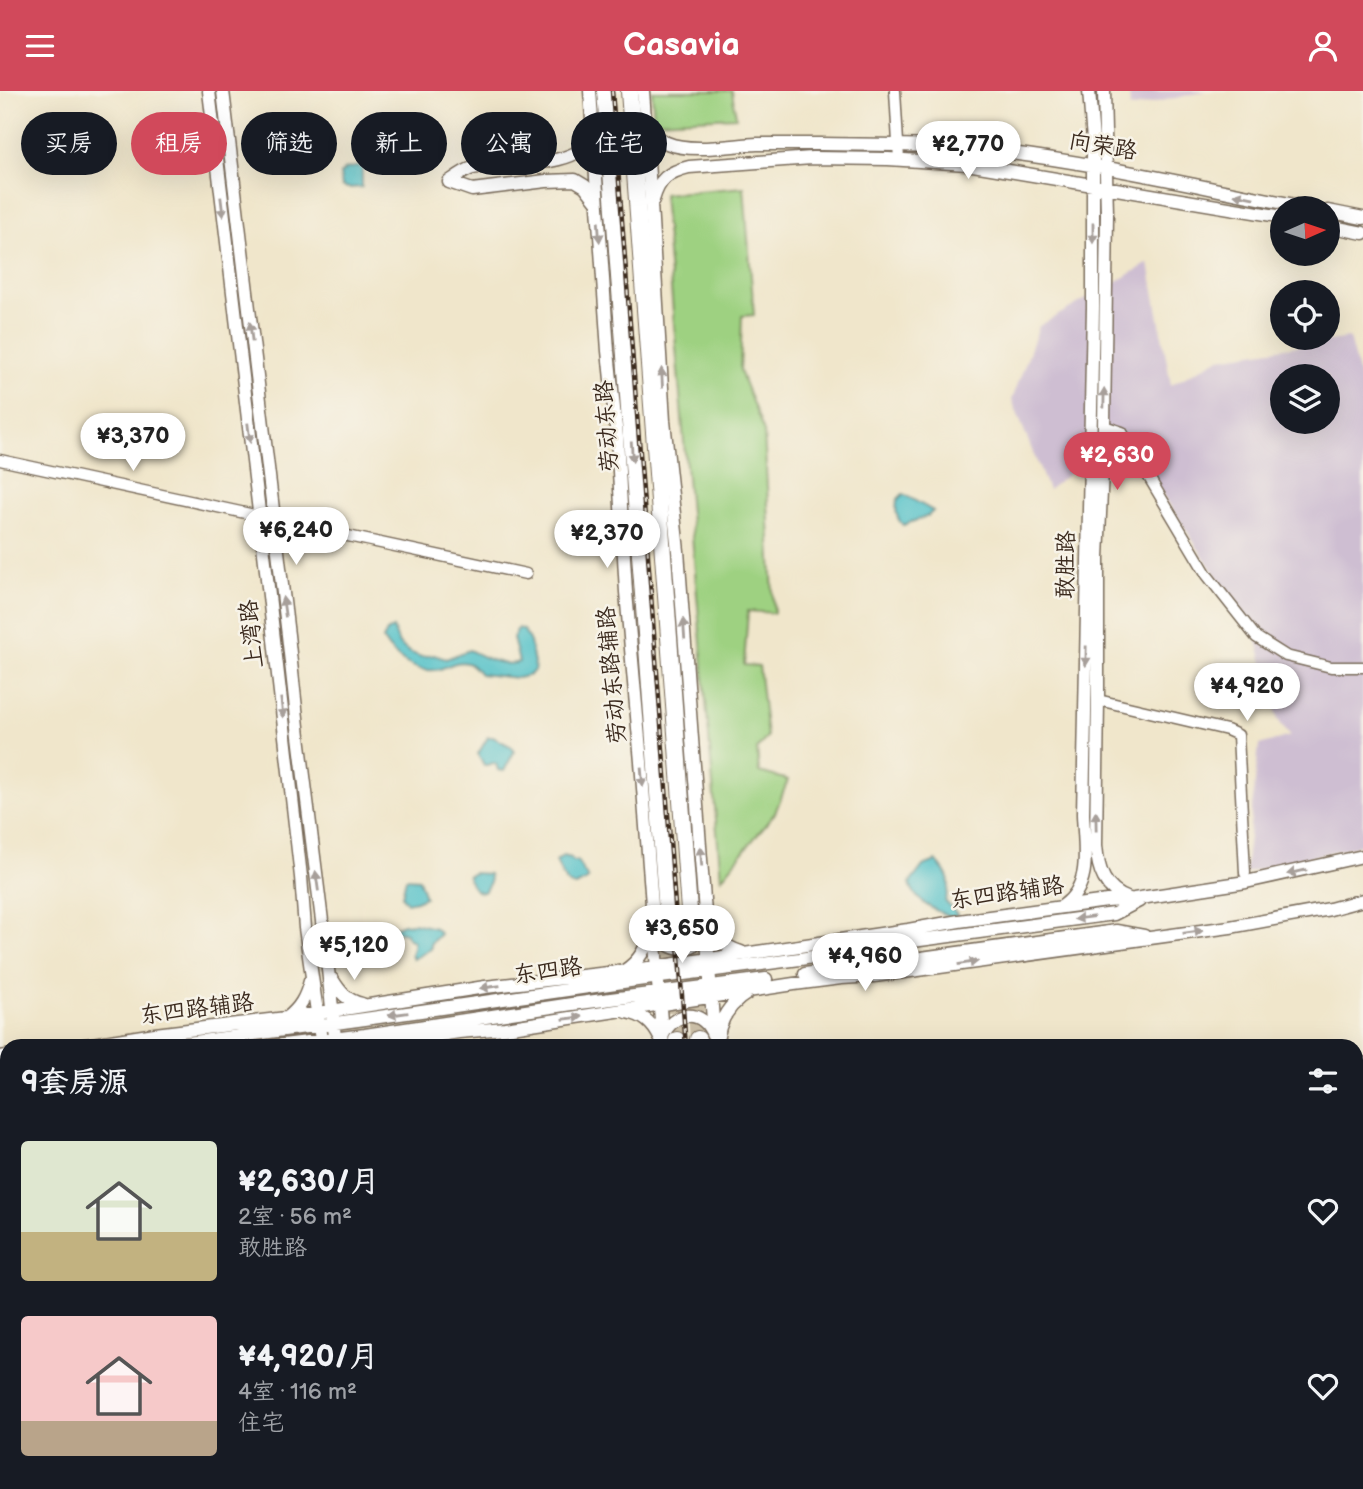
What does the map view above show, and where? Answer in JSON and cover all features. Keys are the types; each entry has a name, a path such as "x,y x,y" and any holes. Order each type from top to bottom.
{"highway":[{"name":"劳动东路","path":"605,91 658,922"},
{"name":"劳动东路","path":"629,91 698,924"}],"main road":[{"name":"上湾路","path":"209,91 300,864 310,970 320,1039"},
{"name":"上湾路","path":"223,91 336,1039"},
{"name":"劳动东路辅路","path":"590,91 592,112"},
{"path":"643,91 644,112"},
{"name":"敢胜路","path":"1089,91 1093,140 1107,187 1104,426 1098,558 1097,855 1101,872 1108,884 1119,895 1130,899"},
{"name":"敢胜路","path":"1062,907 1081,884 1084,871 1093,184 1100,166 1104,91"},
{"name":"向荣路","path":"667,143 688,148 759,144 895,145 984,150 1100,166 1270,200"},
{"path":"571,156 470,168 449,182 472,191 575,180 585,185 597,201"},
{"name":"向荣路","path":"652,204 655,191 663,178 689,167 812,159 896,160 967,164 1270,215"},
{"name":"劳动东路辅路","path":"595,175 617,437 623,559 658,922 659,999 667,1039"},
{"path":"650,175 664,421 678,551 704,908 716,937 730,948 748,953"},
{"path":"1340,213 1363,218"},
{"path":"1340,228 1363,233"},
{"name":"东四路辅路","path":"333,1017 373,1004 528,982 624,972 657,972 709,965 748,953 1246,882 1363,856"},
{"path":"709,965 744,967 1114,914 1148,897"},
{"path":"744,967 737,971 735,977 750,986 862,977 1156,938 1294,916 1361,901"},
{"path":"658,922 660,939 667,946 684,949 699,940 698,924 704,908"},
{"path":"595,986 634,965 645,948 652,927 658,922"},
{"path":"698,924 709,965 709,1039"},
{"name":"东四路","path":"352,1039 431,1025 659,999 750,986 817,972 1116,931 1156,938"},
{"path":"804,945 853,951"},
{"path":"328,969 339,990 349,1000 373,1004"},
{"path":"260,1032 286,1018 299,1007 310,983 310,970"},
{"name":"东四路","path":"211,1039 260,1032 317,1019 595,986 657,972"},
{"path":"817,972 862,977"},
{"path":"528,982 577,988"},
{"path":"712,1039 729,1009 750,986"},
{"path":"417,1039 616,1011 659,999"},
{"path":"616,1011 636,1014 648,1020 664,1039"},
{"path":"669,1039 671,1022 690,1016 709,1026 709,1039"},
{"name":"东四路辅路","path":"132,1039 286,1018 317,1019"},
{"path":"431,1025 486,1030"},
{"path":"378,1039 396,1031"},
{"path":"176,1033 218,1038"}],"street":[{"path":"889,91 896,160"},
{"path":"895,91 895,145"},
{"path":"1104,426 1122,432 1207,575 1256,637 1286,656 1331,667 1363,667"},
{"path":"0,460 259,516"},
{"path":"273,520 526,574"},
{"path":"1098,700 1227,730 1238,735 1245,873"}],"shaded area":[{"path":"1129,91 1207,91 1130,108"},
{"path":"1149,263 1171,385 1220,358 1272,350 1340,350 1340,339 1349,338 1363,391 1363,844 1245,873 1259,745 1290,736 1278,720 1256,637 1122,432 1048,490 1012,400 1039,326"}],"green space":[{"path":"652,91 732,91 736,117 667,120 667,112 653,112"},
{"path":"744,187 754,315 742,316 740,371 764,432 774,613 748,611 744,665 759,666 767,737 757,749 759,772 788,780 775,813 721,879 663,194"}],"water":[{"path":"351,168 351,175 362,175 362,187 342,186 340,174"},
{"path":"903,494 933,511 928,516 903,525 896,510 897,500"},
{"path":"393,628 399,644 421,657 434,655 446,659 469,650 507,664 519,662 513,638 518,628 524,630 530,642 535,669 530,675 518,678 480,674 464,662 440,669 423,670 400,659 383,640 387,631"},
{"path":"488,737 512,747 514,752 504,771 498,770 493,763 484,765 478,754"},
{"path":"563,856 577,861 587,880 576,886 565,880 556,861"},
{"path":"936,861 948,879 949,889 945,901 957,914 953,918 921,901 910,883 923,866"},
{"path":"474,873 489,874 490,882 484,892 475,890 471,885 468,876"},
{"path":"406,878 419,879 425,897 407,903 402,896"},
{"path":"413,923 435,928 440,934 431,943 431,949 413,959 413,941 407,938 406,933 394,931 394,928"}],"tunnel":[{"path":"690,924 698,1039"},
{"path":"668,925 677,1039"}],"railway":[{"path":"612,91 685,1039"}]}
